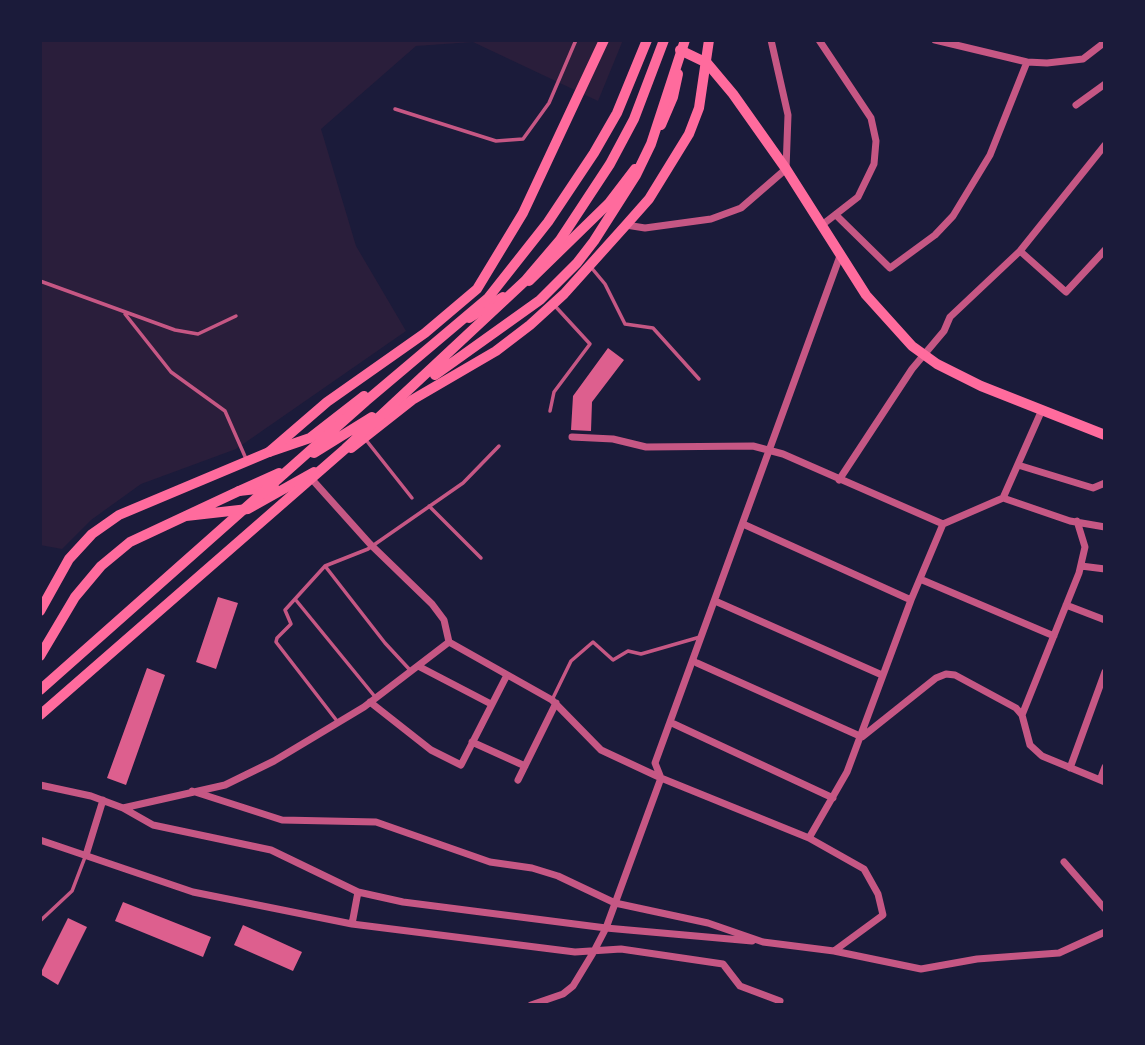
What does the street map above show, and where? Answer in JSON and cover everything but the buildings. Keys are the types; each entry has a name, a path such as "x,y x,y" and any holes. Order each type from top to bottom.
{"main road":[{"path":"269,452 327,401 425,333 477,289 523,213 604,40"},
{"path":"40,690 356,410 488,298 548,222 594,153 617,113 647,40"},
{"path":"40,715 345,449 525,281 560,240 610,164 634,119 664,40"},
{"path":"186,516 248,509 308,476 365,438 412,400 496,351 553,304 649,198 689,134 699,108 709,40"},
{"path":"40,611 69,559 92,534 152,499 310,438 330,425 435,337 533,278 609,202 653,147 673,97 681,43"},
{"path":"681,43 707,63 733,94 786,169 875,308 923,355 981,386 1041,412 1105,435"},
{"path":"40,656 75,597 101,566 130,542 261,482 328,446 425,382 540,300 577,263 620,202 651,144 681,43"},
{"path":"239,491 290,485"}],"street":[{"path":"625,225 645,228 711,219 741,208 786,169 788,115 771,40"},
{"path":"819,40 871,118 876,141 874,164 858,197 837,216 822,225"},
{"path":"935,40 1027,62 1046,63 1083,59 1105,42"},
{"path":"837,216 890,268 935,235 953,216 990,155 1027,62"},
{"path":"1076,105 1105,85"},
{"path":"839,480 923,355 944,331 950,317 1020,251 1105,145"},
{"path":"1020,251 1066,292 1105,250"},
{"path":"531,1005 563,994 573,986 606,928 661,778 655,763 840,256"},
{"path":"1003,498 1041,412"},
{"path":"572,437 612,439 646,447 753,446 769,450 943,524"},
{"path":"1018,465 1093,488 1105,483"},
{"path":"308,476 371,545 432,604 444,620 449,642 554,701 601,750 661,778 809,838 864,869 878,894 883,915 834,951"},
{"path":"809,838 833,798 862,737 882,675 943,524 1003,498 1105,527"},
{"path":"1022,715 1081,566 1085,547 1077,521"},
{"path":"743,524 911,600"},
{"path":"1081,566 1105,569"},
{"path":"920,579 1054,636"},
{"path":"715,601 882,675"},
{"path":"1066,605 1105,620"},
{"path":"122,808 225,785 274,761 373,700 449,642"},
{"path":"697,663 862,737"},
{"path":"414,668 491,704"},
{"path":"1070,768 1105,672"},
{"path":"862,737 936,678 946,674 1003,699 1022,715 1030,746 1042,757 1102,781 1105,766"},
{"path":"373,700 431,750 461,765 507,675"},
{"path":"518,780 554,701"},
{"path":"674,724 833,798"},
{"path":"472,742 525,766"},
{"path":"40,785 103,800 153,825 271,850 358,892 403,902 606,928 834,951 921,969 977,960 1059,953 1105,932"},
{"path":"192,791 282,820 376,822 490,862 532,868 558,876 615,903 708,923 763,942"},
{"path":"86,855 103,800"},
{"path":"40,840 193,892 352,924 593,953 621,949 723,964 740,986 780,1001"},
{"path":"1064,862 1105,908"},
{"path":"352,924 358,892"}],"lane":[{"path":"395,109 496,141 523,139 549,103 576,40"},
{"path":"590,266 607,288 625,324 653,328 699,379"},
{"path":"40,281 175,330 198,334 236,316"},
{"path":"550,411 554,392 590,344 553,304"},
{"path":"124,312 171,372 225,411 248,463"},
{"path":"365,438 412,498"},
{"path":"338,722 276,642 291,624 284,613 325,566 371,545 429,506 463,482 499,446"},
{"path":"429,506 481,558"},
{"path":"325,566 384,643 414,668"},
{"path":"295,600 373,700"},
{"path":"554,701 571,661 593,642 613,660 628,650 641,654 702,637"},
{"path":"40,921 72,891 86,855"}],"shaded area":[{"path":"40,40 623,40 598,101 473,42 416,46 321,129 356,246 406,331 236,449 141,484 91,520 62,549 40,545"}]}
